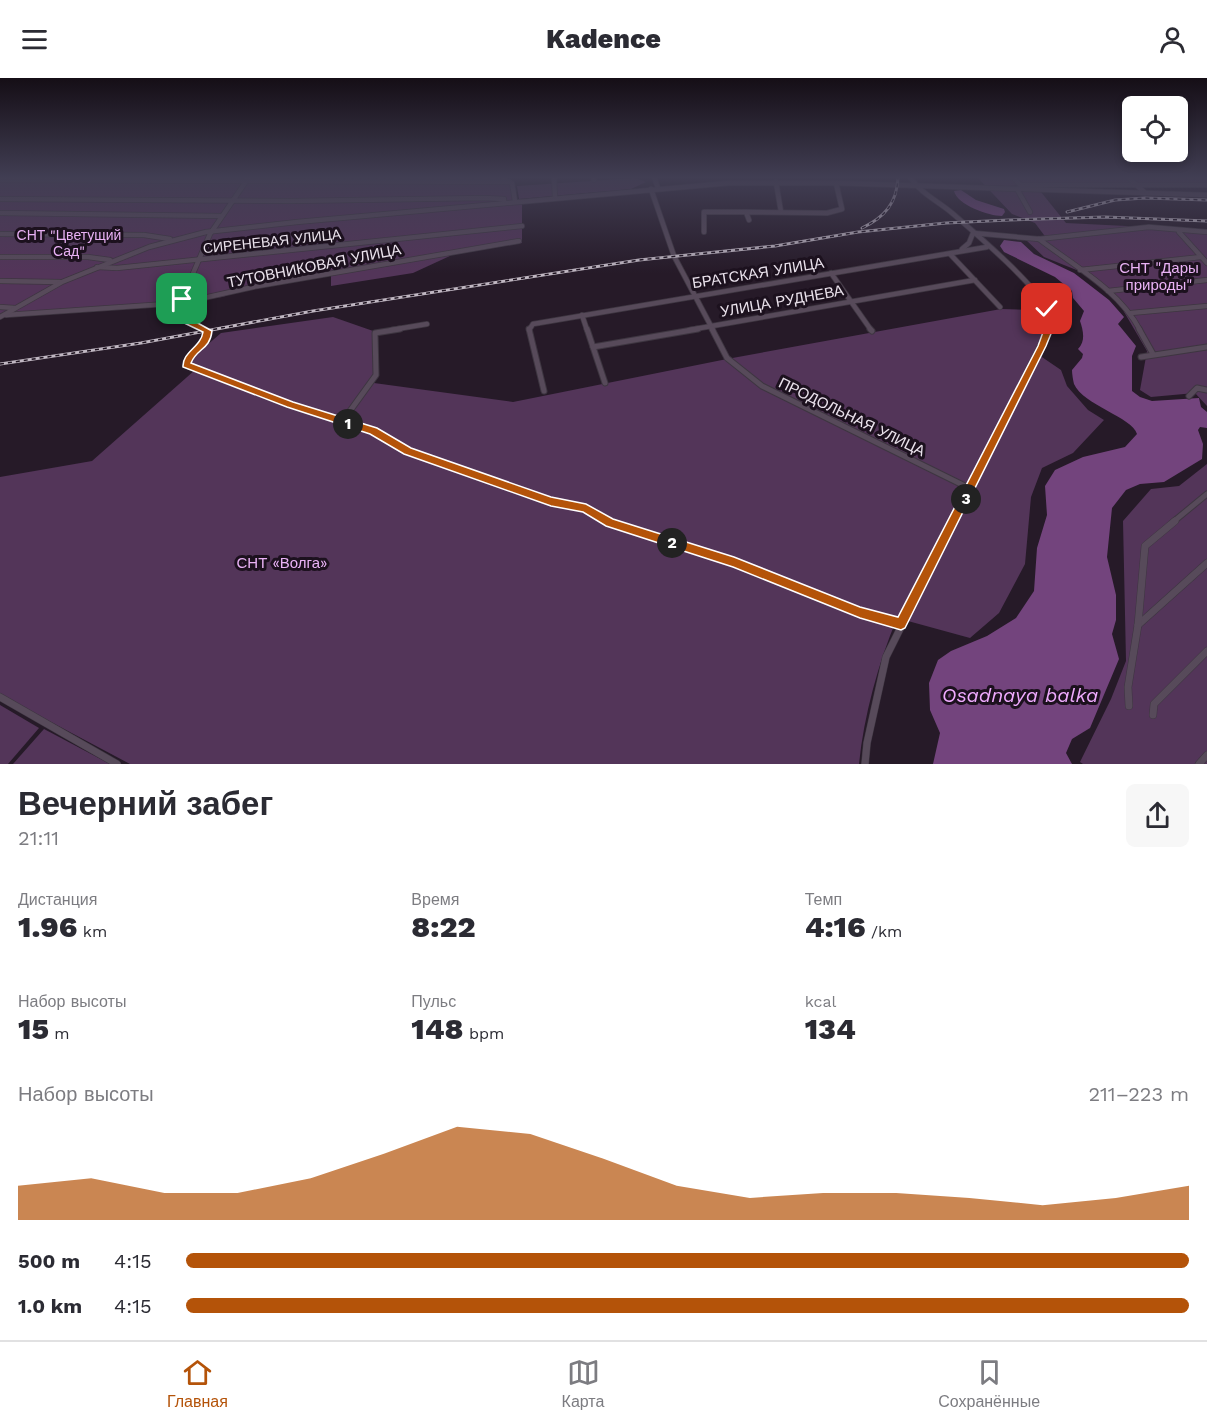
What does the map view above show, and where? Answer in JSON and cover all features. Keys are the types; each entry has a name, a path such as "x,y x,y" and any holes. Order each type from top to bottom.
{"street":[{"path":"226,209 213,231 181,303 183,319 208,331 206,342 189,357 186,365 381,434 408,451 551,501 586,508 610,522 734,563 860,612 901,624"},
{"path":"2,316 62,282 111,260 172,240 213,231 442,209"},
{"path":"657,209 666,237 709,326"},
{"path":"704,232 704,212 827,213 842,209"},
{"path":"865,764 867,743 886,657 1050,329 1047,309 1039,297 1018,273 947,209"},
{"path":"746,212 748,220"},
{"path":"0,213 221,216"},
{"name":"СИРЕНЕВАЯ УЛИЦА","path":"96,267 201,259 522,226"},
{"path":"970,231 1039,239 1149,227 1172,228 1179,232 1207,263"},
{"path":"958,252 966,247 970,231"},
{"path":"1179,232 1207,232"},
{"path":"0,234 132,235 172,240"},
{"path":"1039,239 1108,291 1131,313 1153,354"},
{"name":"ТУТОВНИКОВАЯ УЛИЦА","path":"2,316 181,303 253,287 519,241"},
{"name":"БРАТСКАЯ УЛИЦА","path":"544,391 528,329 533,324 987,247"},
{"path":"950,254 1000,307"},
{"path":"0,256 88,257 111,260"},
{"path":"1080,271 1201,257"},
{"path":"831,273 872,331"},
{"name":"УЛИЦА РУДНЕВА","path":"593,347 975,280"},
{"path":"1108,291 1207,280"},
{"path":"0,281 62,282"},
{"path":"1131,313 1207,306"},
{"path":"0,307 15,308"},
{"path":"582,315 605,382"},
{"path":"342,422 376,375 375,333 427,324"},
{"name":"ПРОДОЛЬНАЯ УЛИЦА","path":"709,326 727,358 762,386 971,489"},
{"path":"1141,357 1207,347"},
{"path":"1190,396 1197,388 1207,390"},
{"path":"1129,706 1128,687 1138,625 1145,546 1207,494"},
{"path":"1138,625 1207,564"},
{"path":"1153,715 1154,704 1207,651"},
{"path":"0,697 117,764"},
{"path":"1199,764 1207,754"}],"green space":[{"name":"СНТ \"Цветущий Сад\"","path":"0,209 522,209 522,243 452,255 413,273 331,286 331,275 254,287 222,297 180,303 8,314 0,318"},
{"name":"СНТ \"Дары природы\"","path":"1007,209 1055,209 1066,223 1207,230 1207,406 1195,393 1151,397 1140,390 1147,351 1120,305 1107,291 1079,271 1044,257 1026,240 1047,239 1035,223 1012,214"},
{"name":"СНТ «Волга»","path":"1001,309 1038,310 1045,327 1036,353 1061,370 1067,386 1088,410 1104,420 1073,453 1042,468 1031,497 1025,564 999,613 970,638 897,618 873,690 864,727 859,764 130,764 0,695 0,477 92,461 195,370 184,365 221,333 333,317 376,332 374,383 513,402 727,359"},
{"path":"1207,464 1207,764 1083,764 1080,762 1111,699 1126,661 1123,521 1151,489 1179,486"},
{"path":"0,705 39,728 8,764 0,764"},
{"path":"44,729 110,764 13,764"}],"water":[{"path":"974,209 1004,209 1005,212 1002,216 996,216"},
{"name":"Osadnaya balka","path":"1004,240 1021,242 1034,254 1074,273 1109,300 1124,317 1118,324 1136,346 1132,356 1132,391 1152,401 1199,398 1201,407 1207,412 1207,428 1200,427 1198,430 1203,444 1202,459 1164,482 1140,484 1126,490 1112,508 1107,557 1116,595 1116,620 1112,634 1119,659 1090,728 1072,739 1066,753 1072,764 933,764 940,733 930,710 929,683 938,660 951,651 987,636 1016,618 1034,591 1037,548 1047,515 1045,486 1055,470 1083,457 1125,447 1137,434 1126,422 1087,398 1074,384 1072,370 1083,354 1078,349 1083,339 1080,321 1084,311 1073,298 1072,291 1055,277 1004,252 1000,246"}],"railway":[{"path":"862,228 877,219 887,209"},
{"path":"1067,212 1079,209"},
{"path":"0,364 141,343 313,311 639,260 775,246 858,232 946,223 1009,220 1105,217 1207,221"}],"route":[{"path":"182,299 183,319 208,330 205,344 189,357 186,365 290,405 374,431 408,451 551,501 586,508 610,522 734,563 860,612 901,624 1050,329 1047,309"}]}
